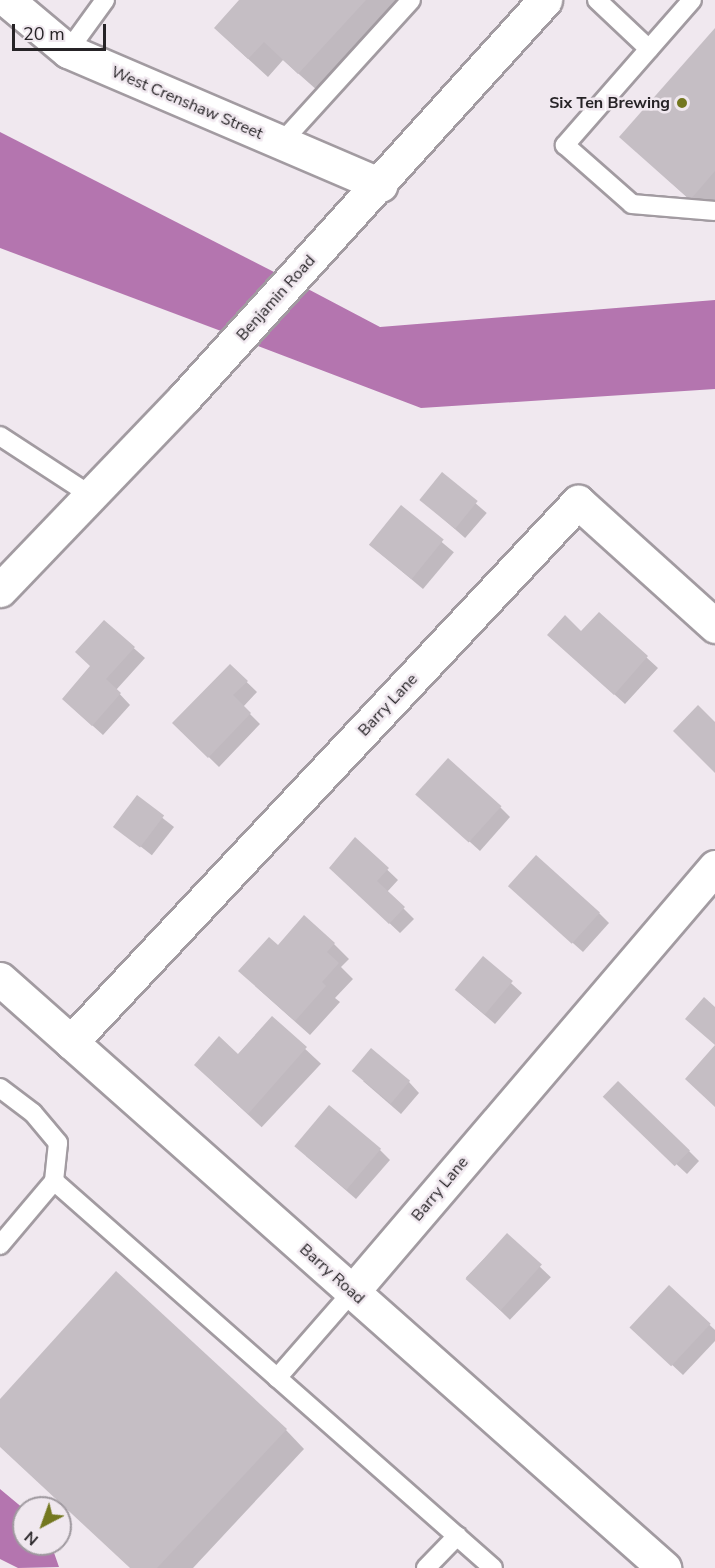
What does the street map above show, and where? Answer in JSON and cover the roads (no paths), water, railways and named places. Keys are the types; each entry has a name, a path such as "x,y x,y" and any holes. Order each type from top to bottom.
{"street":[{"name":"West Crenshaw Street","path":"7,0 68,51 380,185"},
{"name":"Benjamin Road","path":"0,590 185,397 380,185 545,0"},
{"name":"Barry Lane","path":"71,1042 578,502 715,626"},
{"name":"Barry Lane","path":"352,1292 715,867"},
{"name":"Barry Road","path":"0,979 664,1568"}],"lane":[{"path":"68,51 105,0"},
{"path":"281,143 411,0"},
{"path":"597,0 649,49"},
{"path":"692,0 565,145 632,204 715,211"},
{"path":"0,436 90,495"},
{"path":"0,1088 33,1113 58,1143 54,1181 0,1245"},
{"path":"54,1181 493,1568"},
{"path":"277,1378 352,1292"},
{"path":"426,1568 457,1536"}],"place":[{"name":"Six Ten Brewing","path":"682,103"}]}
